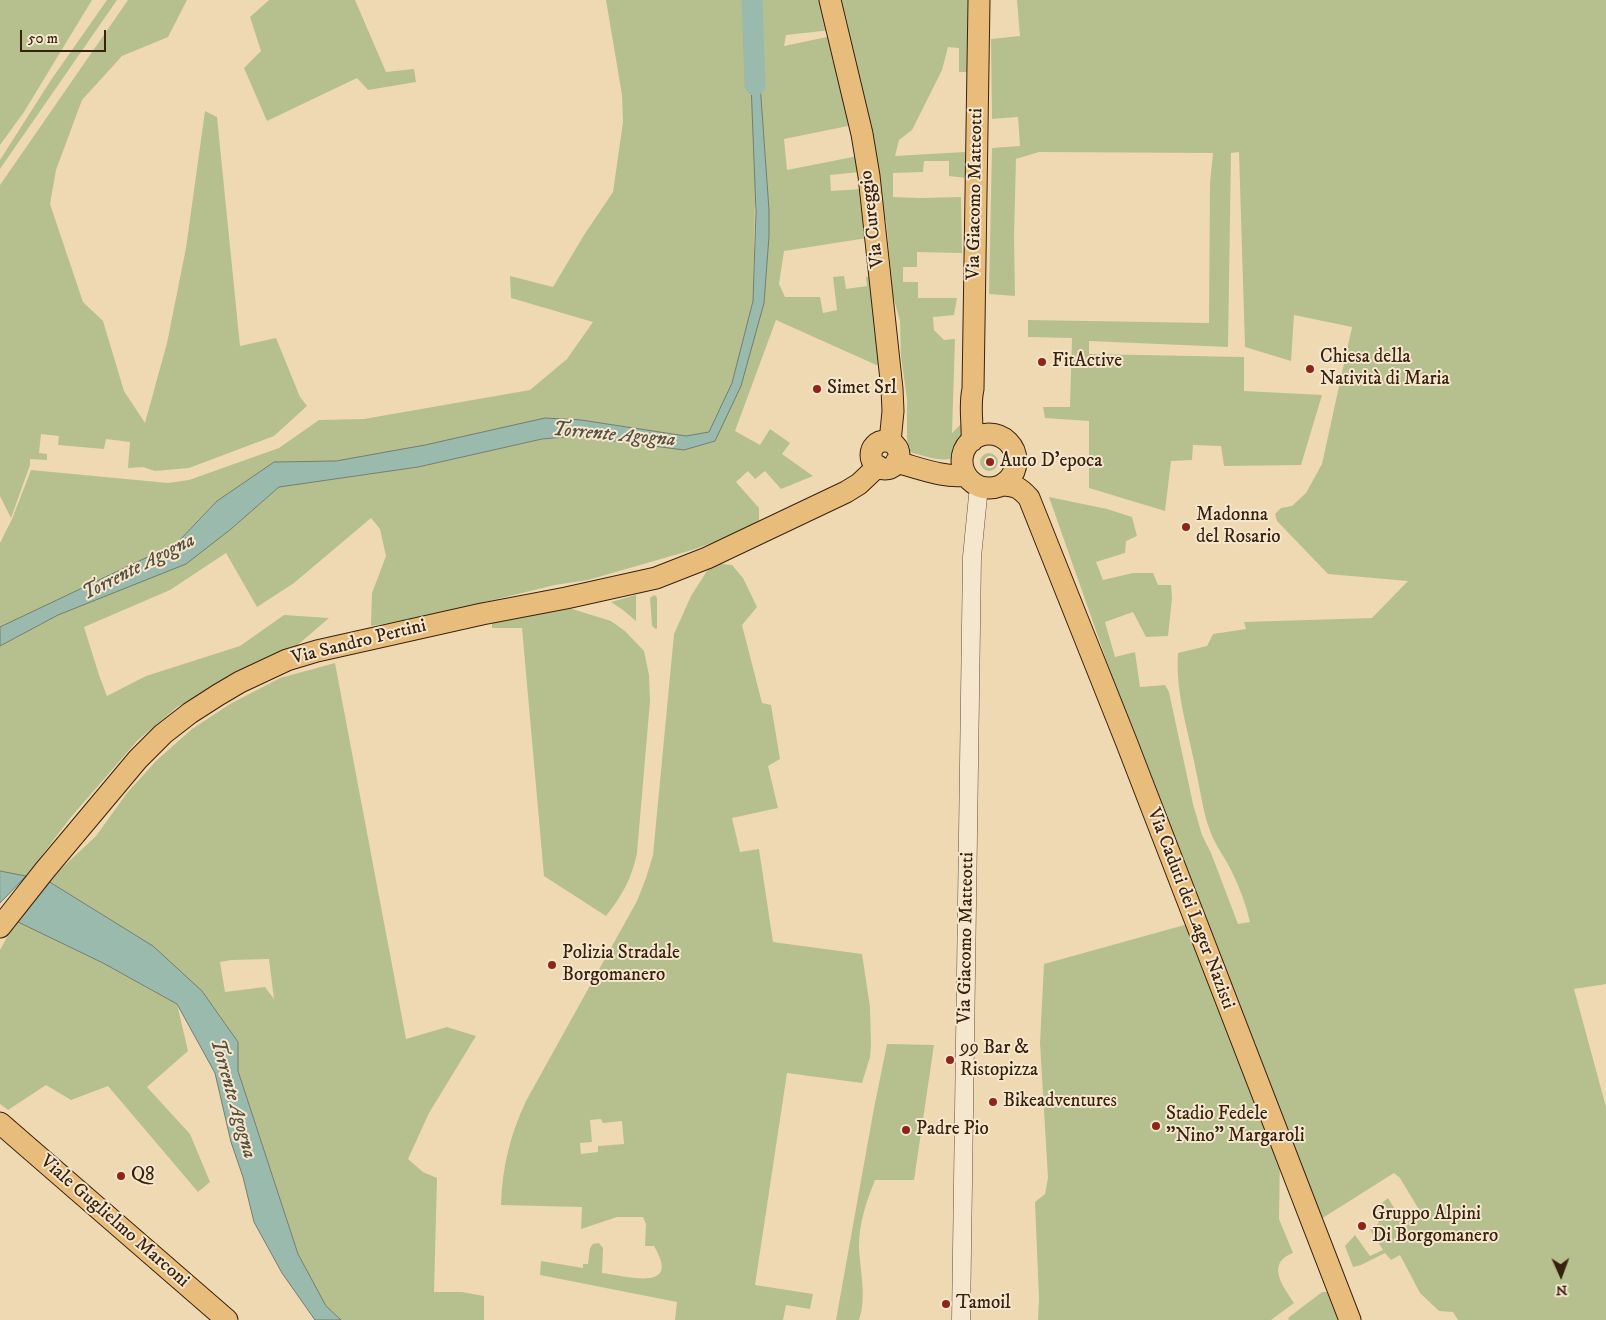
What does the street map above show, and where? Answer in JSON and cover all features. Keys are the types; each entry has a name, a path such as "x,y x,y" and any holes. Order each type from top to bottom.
{"main road":[{"name":"Via Cureggio","path":"830,0 862,134 869,176 892,389 888,457"},
{"name":"Via Giacomo Matteotti","path":"979,0 973,389 979,418 979,437"},
{"path":"969,476 964,451 979,437 996,435 1007,441 1014,451 1016,464 1012,476 1003,485"},
{"path":"888,457 939,473 969,476 994,488 1003,485 1013,486 1021,489 1029,498"},
{"name":"Via Sandro Pertini","path":"0,927 118,782 163,734 218,694 286,660 317,651 482,614 644,582 708,558 846,492 859,484 888,457"},
{"name":"Via Caduti dei Lager Nazisti","path":"1016,464 1032,493 1029,498 1350,1320"},
{"name":"Viale Guglielmo Marconi","path":"0,1123 227,1320"}],"street":[{"name":"Via Giacomo Matteotti","path":"961,1320 972,630 972,557 967,528 969,476"}],"green space":[{"path":"0,0 92,0 24,112 0,145"},
{"path":"107,0 117,0 0,169 0,160 51,80"},
{"path":"128,0 187,0 168,37 122,56 82,100 56,170 50,204 83,302 103,321 124,391 145,423 167,343 186,248 205,111 217,117 240,346 276,338 300,397 307,406 274,436 189,468 155,471 143,467 128,468 130,442 106,439 104,449 58,445 59,436 41,434 39,453 47,454 47,460 30,459 30,465 11,518 0,496 0,185"},
{"path":"269,0 355,0 386,72 414,69 416,82 368,90 357,78 267,121 244,68 261,51 250,17"},
{"path":"606,0 747,0 749,51 759,49 757,0 825,0 832,30 786,35 784,46 832,36 853,125 784,139 787,170 858,156 860,172 830,175 831,191 862,189 867,238 784,251 779,284 785,297 820,297 823,313 837,310 833,277 844,276 846,289 867,286 866,277 873,276 883,368 776,320 735,431 760,445 770,429 790,443 782,454 813,476 781,489 765,471 755,479 748,471 736,482 759,508 759,524 692,550 588,580 555,585 415,619 371,626 372,593 386,556 380,529 371,518 294,583 257,607 226,553 170,590 84,627 107,696 146,676 240,646 284,615 329,618 294,648 177,707 137,741 71,817 26,876 0,871 0,646 231,529 279,487 418,467 542,439 576,436 684,450 715,441 764,303 769,210 758,56 753,301 732,383 709,432 686,436 581,420 336,461 274,462 217,501 177,543 0,627 0,543 12,519 31,470 168,483 189,480 279,448 319,420 364,419 530,390 567,359 593,322 511,298 510,276 553,287 584,235 613,192 623,122 622,95"},
{"path":"841,0 968,0 967,72 959,72 959,48 948,47 942,70 912,130 899,140 895,156 965,152 966,178 949,176 949,161 924,161 923,172 893,173 893,197 961,197 962,253 917,252 917,267 903,267 903,282 918,282 918,298 957,298 954,315 933,317 934,330 944,340 955,339 952,433 960,425 965,425 965,445 962,453 949,459 933,458 909,452 907,399 901,357 900,321 893,296 886,220 880,216 847,21"},
{"path":"1017,0 1606,0 1606,984 1574,989 1606,1107 1606,1320 1458,1320 1453,1312 1439,1311 1420,1293 1400,1255 1391,1260 1385,1253 1353,1267 1345,1246 1355,1235 1370,1256 1383,1250 1370,1230 1379,1223 1372,1211 1388,1198 1404,1224 1421,1213 1400,1178 1394,1173 1321,1219 1132,733 1049,497 1107,509 1132,517 1137,536 1126,541 1125,553 1096,562 1103,580 1133,573 1153,573 1158,585 1171,585 1172,598 1168,636 1146,637 1133,612 1105,622 1115,657 1135,652 1140,687 1165,685 1169,692 1193,804 1202,835 1211,853 1238,924 1250,922 1238,884 1214,840 1205,815 1181,700 1178,653 1207,646 1213,634 1246,629 1244,622 1372,618 1408,581 1328,574 1277,521 1275,514 1281,508 1292,506 1306,493 1322,464 1352,327 1294,315 1291,361 1245,347 1239,152 1231,153 1228,347 1089,341 1089,354 1244,357 1244,391 1322,395 1301,465 1224,466 1221,446 1193,445 1192,460 1171,461 1165,511 1089,488 1089,421 1045,418 1043,407 1070,407 1072,338 1028,337 1028,320 1209,323 1210,183 1213,153 1039,152 1016,159 1015,296 989,294 992,148 1020,146 1018,117 992,119 991,39 1020,36"},
{"path":"989,453 995,456 998,462 995,468 989,471 983,468 980,462 983,456"},
{"path":"712,563 732,565 743,578 757,607 742,625 762,703 771,705 780,759 768,766 778,808 732,818 740,852 759,849 773,942 862,954 870,1007 870,1057 862,1083 787,1073 755,1285 813,1294 810,1309 786,1305 783,1320 675,1320 677,1302 540,1275 541,1261 583,1268 583,1264 588,1264 590,1248 593,1244 599,1243 603,1248 602,1273 648,1278 656,1276 661,1270 661,1261 654,1246 645,1246 646,1224 643,1217 617,1217 581,1229 582,1207 501,1205 503,1178 508,1152 515,1126 526,1101 637,901 646,878 653,855 674,634 691,596","holes":["601,1119 603,1123 622,1121 624,1144 598,1146 598,1152 581,1154 580,1143 592,1142 590,1120"]},
{"path":"636,595 636,621 611,602"},
{"path":"654,595 657,598 656,629 652,625 650,598"},
{"path":"566,607 611,621 625,631 644,651 649,675 650,701 637,853 626,886 606,916 544,876 522,628 492,628 492,621"},
{"path":"335,663 406,1039 447,1027 476,1036 429,1113 408,1159 423,1172 437,1178 434,1292 462,1292 484,1296 484,1320 341,1320 326,1306 298,1254 238,1071 238,1042 202,991 137,936 48,881 96,836 127,793 157,760 192,729 230,704 280,678","holes":["269,959 274,999 265,987 225,992 220,962"]},
{"path":"16,921 103,963 177,1004 188,1051 147,1087 190,1134 210,1182 198,1192 108,1086 71,1100 46,1085 8,1110 0,1104 0,950"},
{"name":"Stadio Fedele \"Nino\" Margaroli","path":"1188,924 1280,1157 1279,1219 1293,1253 1284,1258 1278,1270 1282,1283 1294,1303 1271,1320 1038,1320 1039,1299 1035,1202 1045,1194 1048,1178 1040,1043 1044,964"},
{"path":"887,1044 934,1045 914,1180 875,1180 860,1230 859,1247 863,1303 859,1320 836,1320 874,1108"},
{"path":"1322,1292 1329,1292 1343,1320 1289,1320 1288,1318"}],"water":[{"path":"747,0 757,0 759,49 749,51"},
{"path":"758,55 769,210 764,303 741,386 715,441 684,450 576,436 542,439 418,467 279,487 231,529 186,564 58,615 0,646 0,627 177,543 217,501 274,462 336,461 425,445 545,418 581,420 686,436 709,432 732,383 753,301 756,212 750,57"},
{"path":"0,871 26,876 0,903"},
{"path":"48,881 153,946 202,991 238,1042 238,1071 298,1254 326,1306 341,1320 315,1320 282,1273 254,1222 243,1177 231,1142 215,1073 177,1004 103,963 16,921"}],"waterway":[{"name":"Torrente Agogna","path":"752,0 755,85"}],"place":[{"name":"FitActive","path":"1042,362"},
{"name":"Chiesa della Natività di Maria","path":"1310,369"},
{"name":"Simet Srl","path":"817,389"},
{"name":"Auto D'epoca","path":"990,462"},
{"name":"Madonna del Rosario","path":"1186,527"},
{"name":"Polizia Stradale Borgomanero","path":"552,965"},
{"name":"99 Bar & Ristopizza","path":"950,1060"},
{"name":"Bikeadventures","path":"993,1102"},
{"name":"Stadio Fedele \"Nino\" Margaroli","path":"1156,1126"},
{"name":"Padre Pio","path":"906,1130"},
{"name":"Q8","path":"121,1176"},
{"name":"Gruppo Alpini Di Borgomanero","path":"1362,1226"},
{"name":"Tamoil","path":"946,1304"}]}
